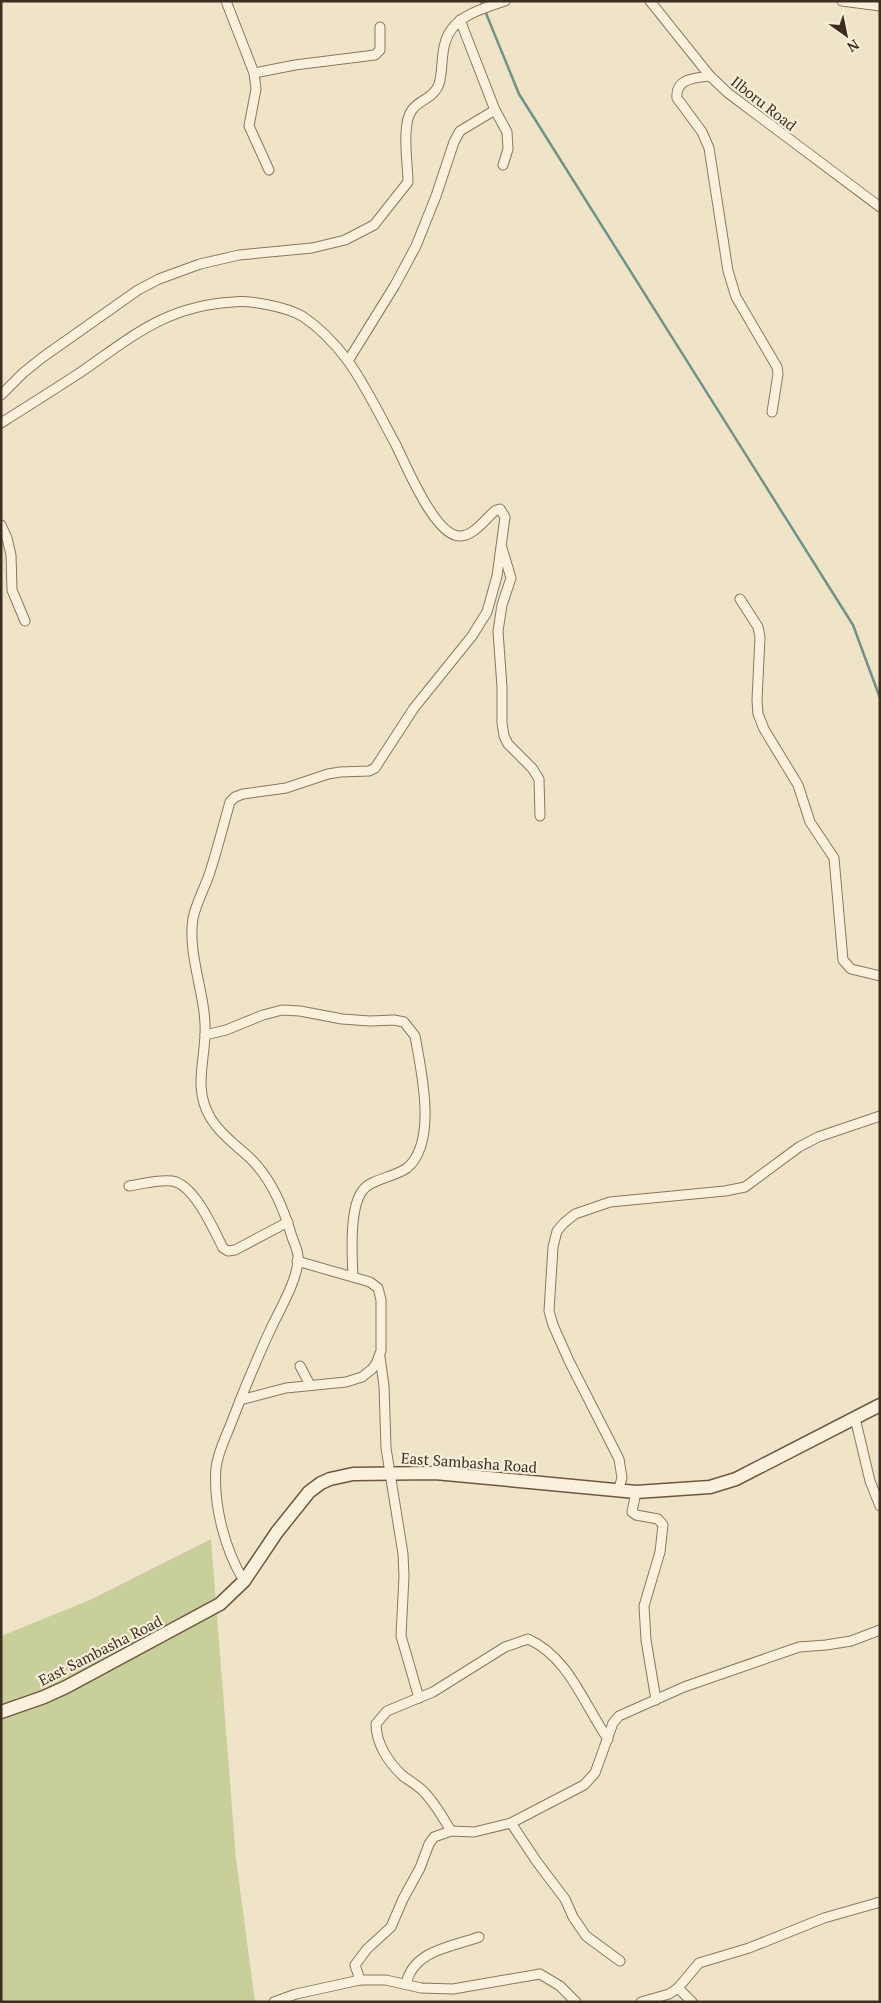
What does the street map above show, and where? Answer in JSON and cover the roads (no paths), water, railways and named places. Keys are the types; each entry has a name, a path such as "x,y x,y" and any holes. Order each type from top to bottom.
{"street":[{"path":"226,1 254,73 256,89 250,126 269,170"},
{"path":"1,395 23,373 43,357 138,290 159,279 200,264 239,255 312,248 345,240 374,225 408,182 406,145 408,119 410,112 435,91 438,85 445,43 450,30 460,20 483,8 505,1"},
{"name":"Ilboru Road","path":"650,1 710,76 750,111 880,207"},
{"path":"842,1 880,6"},
{"path":"460,20 496,110 507,132 509,141 503,165"},
{"path":"254,73 296,65 375,55 380,50 380,27"},
{"path":"710,76 683,82 676,92 677,98 702,132 709,148 728,271 736,297 777,367 778,374 772,412"},
{"path":"348,361 395,286 416,246 436,196 454,142 460,131 496,110"},
{"path":"1,422 69,380 151,324 184,310 213,304 246,301 280,308 302,316 325,335 348,361 382,420 426,505 452,535 460,536 473,531 496,510 500,509 505,517 502,545 490,602 480,624 446,670 414,708 375,768 369,771 328,774 286,788 243,794 235,797 230,802 217,849 193,917 193,950 203,1006 205,1035 200,1094 211,1120 224,1136 253,1161 277,1196 288,1222 297,1251 298,1261 287,1294 257,1358 221,1447 216,1470 217,1496 226,1544 234,1565 244,1581"},
{"path":"1,525 7,538 11,555 12,590 25,620"},
{"path":"502,545 510,578 502,605 498,631 502,687 502,723 504,736 508,744 532,768 539,779 540,816"},
{"path":"740,598 758,627 760,637 758,714 764,729 798,785 810,822 834,858 844,960 851,970 880,976"},
{"path":"205,1035 226,1030 263,1014 282,1010 300,1011 342,1019 394,1020 404,1022 410,1027 415,1036 425,1105 426,1117 421,1147 410,1165 400,1172 365,1188 360,1195 354,1214 353,1277"},
{"path":"618,1491 622,1478 619,1458 568,1361 552,1326 549,1312 553,1247 557,1231 575,1214 610,1202 724,1191 745,1187 800,1147 818,1137 880,1116"},
{"path":"129,1186 158,1181 174,1181 184,1186 206,1215 223,1248 228,1250 235,1250 288,1222"},
{"path":"298,1261 373,1284 380,1294 380,1357 384,1386 386,1448 403,1554 404,1576 401,1636 419,1698"},
{"path":"240,1400 286,1388 355,1380 372,1369 380,1357"},
{"path":"300,1366 310,1385"},
{"name":"East Sambasha Road","path":"1,1712 44,1698 220,1604 244,1581 277,1532 309,1492 321,1483 343,1475 434,1474 636,1492 710,1487 736,1479 880,1405"},
{"path":"854,1418 870,1481 880,1506"},
{"path":"636,1492 631,1510 633,1514 658,1519 663,1525 660,1552 644,1606 647,1648 656,1700"},
{"path":"360,1980 355,1970 357,1960 391,1926 420,1868 429,1844 440,1834 451,1831 474,1832 511,1823 584,1786 595,1773 613,1723 619,1716 684,1687 799,1647 851,1641 880,1630"},
{"path":"451,1831 423,1790 393,1766 384,1751 376,1732 376,1724 387,1711 449,1684 505,1647 528,1639 559,1662 576,1685 594,1719 608,1739"},
{"path":"511,1823 565,1899 573,1917 586,1936 620,1961"},
{"path":"641,2002 669,1994 678,1988 699,1963 748,1948 824,1918 880,1902"},
{"path":"406,1984 410,1972 433,1951 479,1937"},
{"path":"274,2002 296,1994 360,1980 386,1980 421,1988 453,1989 540,1974 560,1986 576,2002"},
{"path":"678,1988 692,2002"}],"waterway":[{"path":"481,1 519,94 853,625 880,698"}]}
